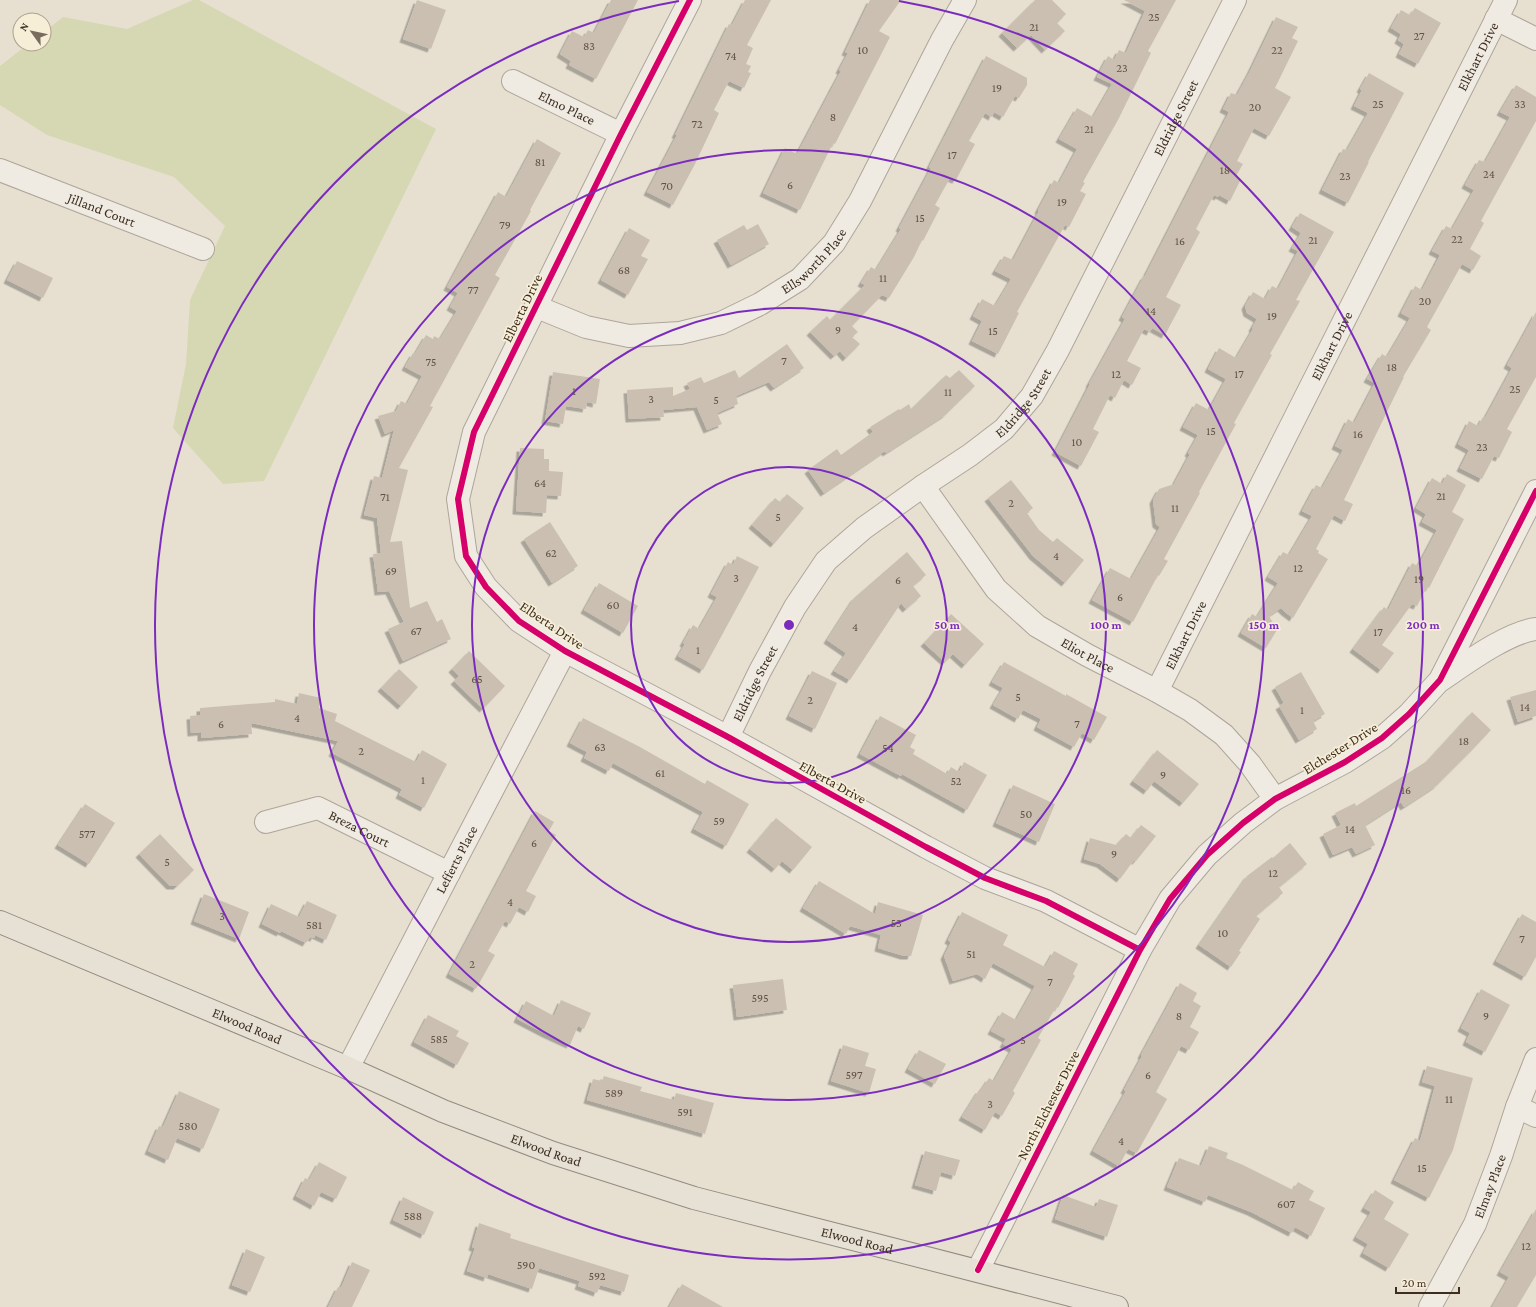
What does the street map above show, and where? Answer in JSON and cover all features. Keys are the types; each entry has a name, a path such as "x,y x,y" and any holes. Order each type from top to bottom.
{"main road":[{"name":"Elwood Road","path":"0,922 348,1068 443,1110 553,1153 694,1198 1117,1307"}],"street":[{"name":"Elberta Drive","path":"690,0 474,432 458,500 466,556 486,587 520,621 566,651 728,736 926,847 985,878 1046,901 1140,950"},
{"name":"Ellsworth Place","path":"537,307 586,327 629,336 680,333 721,323 760,304 800,279 834,243 860,201 942,40 965,0"},
{"name":"Eldridge Street","path":"728,736 760,671 795,607 826,561 864,528 970,455 1004,428 1032,396 1058,350 1236,0"},
{"name":"Elkhart Drive","path":"1157,691 1506,0"},
{"path":"1496,19 1536,39"},
{"name":"Elmo Place","path":"513,81 622,134"},
{"name":"Jilland Court","path":"0,170 203,249"},
{"name":"Eliot Place","path":"923,486 996,588 1037,626 1087,655 1157,691 1190,710 1224,734 1250,764 1275,799"},
{"name":"Elchester Drive","path":"1140,950 1170,899 1207,855 1244,822 1275,799 1345,762 1382,738 1409,714 1440,680 1536,491"},
{"path":"1440,680 1488,648 1528,630 1536,629"},
{"name":"Lefferts Place","path":"348,1068 566,651"},
{"name":"Breza Court","path":"266,822 318,808 449,873"},
{"name":"North Elchester Drive","path":"978,1270 1140,950"},
{"name":"Elmay Place","path":"1430,1307 1475,1224 1536,1059"},
{"path":"1517,1107 1536,1116"}],"green space":[{"path":"193,0 199,0 436,129 264,481 223,484 173,428 186,364 190,300 225,226 174,177 47,135 0,105 0,66 18,52 52,52 52,26 63,17 127,29"}],"building":[{"path":"417,0 446,10 431,49 403,39"},
{"path":"611,0 638,0 596,79 569,65 571,61 560,54 572,31 584,37 588,30 594,33"},
{"path":"745,0 771,0 747,45 753,48 746,64 751,66 748,72 751,73 744,88 729,81 714,110 719,113 695,164 673,205 647,192 677,135 675,135 729,24 732,25"},
{"path":"870,0 901,0 879,31 890,37 835,144 833,143 800,210 763,193 785,148 797,154 841,71 839,70 848,53 845,52"},
{"path":"1035,0 1052,0 1066,14 1057,23 1065,31 1045,50 1031,35 1017,48 1002,33"},
{"path":"1124,0 1176,0 1148,51 1151,53 1118,120 1083,182 1085,183 1080,191 1086,194 1069,227 1065,225 1017,312 1019,313 998,354 972,341 982,321 973,316 982,299 995,306 1011,279 995,271 1004,256 1013,260 1054,180 1059,183 1077,149 1059,139 1077,108 1093,117 1112,84 1097,77 1108,56 1114,60 1119,50 1126,53 1145,11"},
{"path":"1415,8 1441,23 1418,64 1399,54 1404,44 1398,40 1401,34 1391,28 1401,10 1410,15"},
{"path":"1276,17 1298,27 1292,38 1298,41 1275,88 1291,97 1269,136 1254,128 1237,161 1243,164 1236,176 1241,179 1230,201 1219,195 1218,197 1214,195 1196,229 1200,232 1166,297 1181,305 1165,335 1152,328 1150,332 1144,329 1127,361 1141,368 1132,385 1124,380 1115,398 1110,395 1093,429 1099,432 1081,466 1055,452 1089,384 1125,319 1122,317 1145,276 1229,112 1223,109 1231,93 1237,95"},
{"path":"986,56 1027,78 1027,85 1019,98 1015,96 1003,117 994,112 992,117 985,113 969,141 975,144 956,180 950,178 935,205 940,208 914,257 889,298 882,295 852,326 858,332 852,337 860,344 846,358 840,351 834,356 810,332 827,316 830,320 865,285 861,283 871,267 876,270 901,229 899,228 931,168 929,167"},
{"path":"1369,73 1404,93 1348,203 1322,190 1343,149 1347,150 1368,113 1354,106 1362,90 1360,89"},
{"path":"1516,85 1536,97 1536,121 1481,221 1484,223 1470,249 1481,256 1473,270 1462,264 1427,327 1431,330 1403,377 1344,500 1353,504 1345,521 1334,515 1316,549 1319,551 1318,553 1328,559 1293,618 1281,608 1269,616 1277,630 1266,648 1241,633 1252,614 1257,617 1278,583 1268,577 1283,552 1289,555 1312,516 1302,511 1316,485 1322,488 1343,450 1335,446 1348,419 1354,423 1375,383 1367,379 1382,354 1387,357 1410,318 1401,313 1415,286 1422,290 1440,255 1432,251 1446,226 1452,229 1474,190 1465,185 1479,160 1485,162 1510,117 1500,112"},
{"path":"537,139 561,153 530,210 531,211 495,275 500,278 430,406 433,407 399,468 408,470 390,542 402,541 410,608 427,601 437,622 442,619 451,639 403,661 388,629 404,622 389,591 378,592 373,554 381,553 377,518 364,515 374,476 382,478 394,430 385,434 378,416 396,411 401,401 407,404 422,376 405,367 413,353 415,354 426,335 433,339 434,336 440,339 457,311 450,307 458,293 447,287 498,192 506,197"},
{"path":"1300,213 1334,232 1296,300 1300,301 1270,354 1272,355 1234,423 1236,424 1164,559 1168,561 1159,576 1158,575 1133,622 1092,600 1110,568 1131,579 1160,527 1156,524 1153,500 1159,489 1174,484 1198,435 1183,427 1196,403 1209,410 1226,379 1208,369 1219,348 1236,358 1253,329 1252,328 1257,319 1247,313 1245,306 1253,292 1265,299 1272,286 1278,289 1298,251 1292,248 1301,233 1292,227"},
{"path":"758,224 769,244 731,265 717,240 744,225 747,230"},
{"path":"629,228 650,240 641,256 648,259 628,295 601,280"},
{"path":"17,261 53,278 43,298 7,280"},
{"path":"1536,312 1536,377 1507,429 1512,432 1499,458 1494,456 1482,479 1460,468 1469,450 1458,444 1469,421 1478,426 1483,417 1485,418 1512,368 1507,365"},
{"path":"787,344 804,368 774,388 769,382 736,396 738,404 717,413 722,424 707,430 697,407 663,410 664,417 629,419 627,390 673,387 673,396 690,389 687,383 701,377 704,383 735,370 739,378"},
{"path":"959,370 975,386 945,415 886,453 885,451 824,493 808,470 837,449 841,455 873,432 870,427 899,409 900,410 909,404 911,409 946,375 950,378"},
{"path":"553,372 600,379 596,404 587,402 586,409 566,406 563,424 545,421"},
{"path":"520,448 544,449 544,459 549,459 549,471 563,472 561,496 547,495 546,513 516,511"},
{"path":"1447,474 1466,485 1452,512 1464,519 1429,588 1427,587 1417,606 1412,604 1382,645 1394,653 1381,670 1353,649 1384,607 1388,610 1412,563 1418,566 1437,530 1422,522 1426,514 1416,508 1432,478 1442,484"},
{"path":"1011,480 1033,508 1027,513 1039,530 1053,542 1057,538 1084,560 1065,583 1033,556 988,498"},
{"path":"787,494 804,508 774,544 752,525 775,498 780,502"},
{"path":"550,522 578,566 552,583 524,539"},
{"path":"907,552 926,575 913,586 921,596 906,609 901,603 850,680 834,671 846,653 827,640 854,598"},
{"path":"737,556 759,567 703,670 678,656 693,625 699,629 717,597 711,594 728,562 733,565"},
{"path":"599,583 638,606 623,633 584,610"},
{"path":"951,614 984,644 965,665 953,654 945,662 924,643"},
{"path":"469,651 505,686 483,709 454,681 459,676 452,669"},
{"path":"1004,662 1107,717 1094,740 1082,733 1074,747 1037,727 1041,719 1023,710 1018,719 993,705 1003,688 992,682"},
{"path":"399,669 418,687 401,706 381,688"},
{"path":"812,671 837,683 815,729 789,716"},
{"path":"1301,672 1325,714 1313,721 1317,729 1299,740 1279,706 1284,703 1275,687"},
{"path":"1536,690 1536,716 1518,722 1510,697"},
{"path":"299,693 321,698 319,708 337,714 335,721 416,762 422,750 447,764 424,808 399,795 402,789 332,753 338,741 251,723 252,734 201,738 201,732 191,733 190,716 200,715 200,708 275,702 275,699 297,704"},
{"path":"1472,712 1491,730 1474,748 1436,786 1404,807 1401,802 1365,825 1375,845 1356,854 1352,847 1333,855 1323,834 1341,825 1335,813 1355,803 1356,806 1427,761"},
{"path":"880,716 916,735 910,747 915,750 913,754 947,774 951,767 959,772 964,762 987,775 967,810 902,774 901,776 860,754"},
{"path":"583,718 640,747 705,784 707,780 749,804 726,846 694,829 703,812 613,763 609,771 584,758 587,752 570,743"},
{"path":"1157,750 1199,784 1183,803 1154,781 1147,791 1133,781"},
{"path":"1013,785 1055,804 1039,842 996,823"},
{"path":"85,804 115,823 89,864 58,845"},
{"path":"535,811 554,822 549,831 556,835 526,891 536,896 528,912 519,907 510,924 505,921 488,951 495,955 476,989 449,974"},
{"path":"776,818 812,847 793,870 782,861 775,869 750,849"},
{"path":"1141,825 1156,836 1136,861 1134,860 1120,879 1100,864 1084,859 1090,838 1116,845 1126,834 1131,838"},
{"path":"160,834 194,870 177,886 170,886 139,854"},
{"path":"1290,843 1307,864 1279,887 1283,893 1256,916 1260,919 1239,951 1241,952 1231,967 1199,945 1247,876 1272,857 1273,858"},
{"path":"819,881 875,914 878,902 923,915 911,956 904,956 878,948 881,935 850,926 846,934 803,908"},
{"path":"204,894 249,912 239,939 194,921"},
{"path":"307,901 337,915 326,940 315,935 314,938 310,937 306,943 262,924 271,904 299,917"},
{"path":"962,912 1008,935 1003,945 1045,967 1054,951 1078,964 1073,974 1075,976 1058,1008 1056,1007 1038,1038 1041,1040 1013,1091 1015,1093 1002,1116 995,1112 985,1130 962,1117 979,1090 981,1090 989,1078 994,1081 1012,1049 1003,1044 1006,1039 991,1031 1002,1012 1016,1020 1035,986 993,963 985,979 977,974 953,981 944,956 951,942 948,940"},
{"path":"1522,914 1536,922 1536,957 1525,977 1496,961"},
{"path":"783,979 787,1010 737,1017 733,985"},
{"path":"1180,983 1197,993 1193,1001 1201,1006 1190,1027 1199,1032 1189,1050 1181,1046 1156,1092 1167,1099 1137,1153 1128,1149 1119,1166 1093,1151 1126,1091 1124,1090 1142,1056 1141,1055"},
{"path":"1481,989 1510,1005 1485,1052 1466,1042 1470,1033 1461,1028"},
{"path":"561,1000 591,1013 584,1029 578,1026 570,1045 517,1019 526,1001 554,1016"},
{"path":"428,1015 459,1031 456,1036 469,1043 457,1065 414,1042"},
{"path":"843,1045 869,1053 865,1066 876,1069 869,1093 831,1081"},
{"path":"919,1050 946,1064 935,1084 908,1069"},
{"path":"1427,1066 1473,1078 1453,1150 1429,1198 1394,1180 1415,1138 1420,1141 1435,1086 1422,1082"},
{"path":"604,1076 642,1087 640,1091 674,1100 676,1093 714,1103 705,1134 587,1100 593,1079 602,1081"},
{"path":"179,1091 220,1109 203,1149 177,1138 168,1160 148,1151 159,1126 163,1127"},
{"path":"1209,1146 1228,1153 1226,1158 1293,1190 1298,1182 1314,1191 1309,1200 1325,1208 1311,1236 1295,1227 1292,1233 1251,1212 1208,1195 1205,1202 1167,1187 1179,1158 1201,1166"},
{"path":"925,1151 960,1160 955,1176 941,1172 936,1191 915,1185"},
{"path":"319,1162 347,1177 336,1199 321,1192 314,1206 296,1196 305,1178 309,1180"},
{"path":"1375,1190 1394,1202 1384,1219 1409,1234 1389,1268 1363,1253 1368,1244 1356,1237 1371,1212 1364,1208"},
{"path":"1063,1195 1096,1207 1099,1199 1118,1205 1107,1237 1055,1219"},
{"path":"403,1197 434,1212 424,1235 393,1220"},
{"path":"1536,1209 1536,1275 1517,1307 1492,1307 1509,1277 1500,1272"},
{"path":"479,1223 511,1234 510,1238 629,1275 624,1292 600,1285 597,1293 578,1286 580,1281 539,1268 532,1289 488,1274 487,1278 467,1271 475,1248 472,1247"},
{"path":"246,1249 265,1257 250,1292 232,1285"},
{"path":"352,1262 370,1270 352,1307 328,1307 338,1287 341,1288"},
{"path":"682,1284 723,1307 669,1307"}],"cycle path":[{"path":"690,0 621,134 474,432 458,499 466,556 486,587 519,621 565,651 728,737 926,847 985,878 1046,901 1140,950"},
{"path":"978,1270 1140,950 1170,899 1207,855 1243,823 1275,799 1345,762 1382,738 1409,714 1440,680 1536,491"}]}
